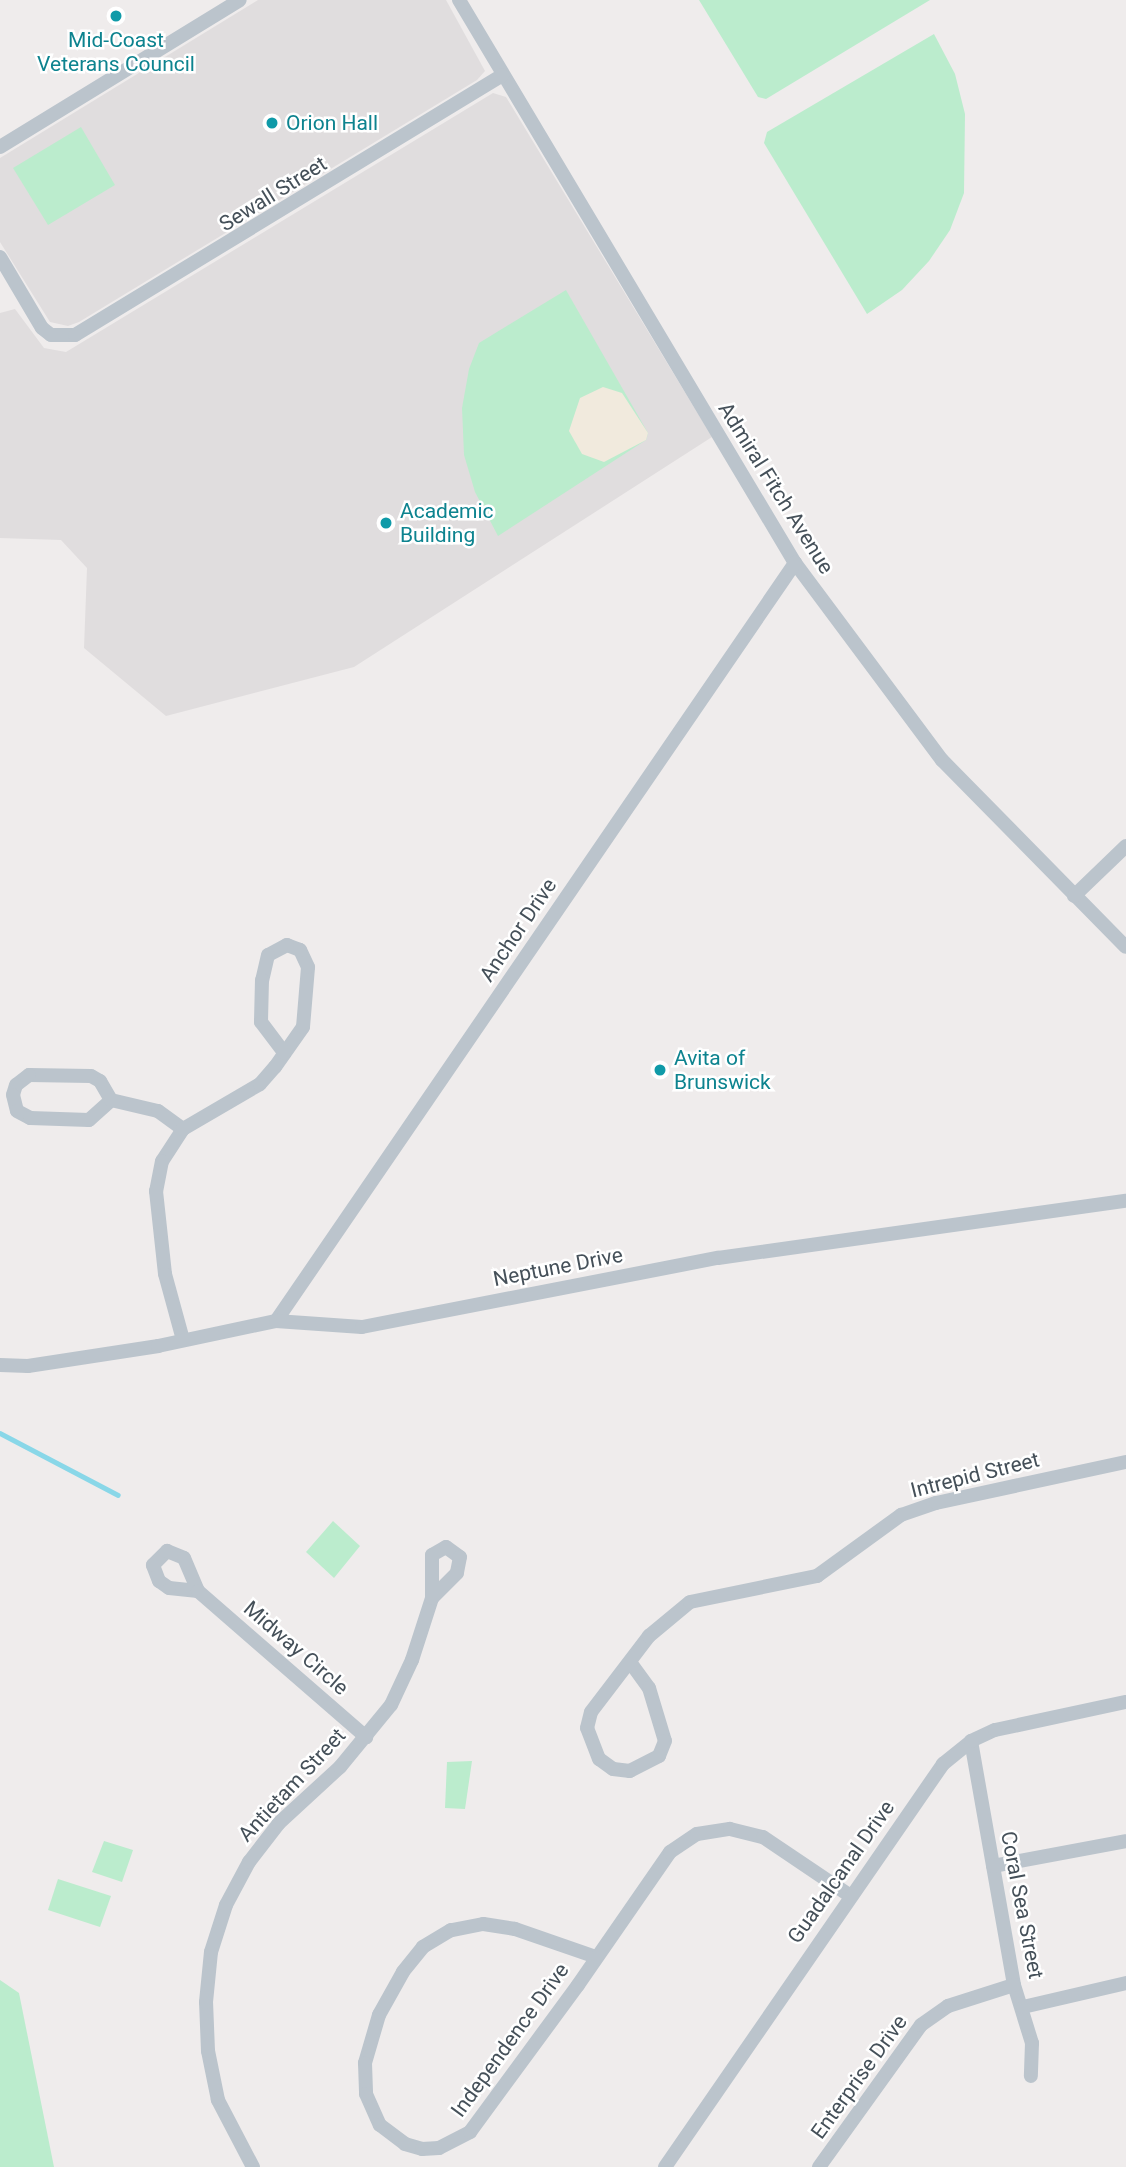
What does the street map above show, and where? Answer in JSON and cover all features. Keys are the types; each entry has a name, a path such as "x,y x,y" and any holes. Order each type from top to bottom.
{"street":[{"path":"0,147 240,0"},
{"name":"Admiral Fitch Avenue","path":"459,0 795,563 942,760 1126,947"},
{"name":"Sewall Street","path":"0,257 42,328 60,336 75,335 215,254 502,75"},
{"name":"Anchor Drive","path":"276,1321 795,563"},
{"path":"1074,896 1126,846"},
{"path":"183,1340 165,1274 156,1191 162,1161 183,1129 260,1084 284,1053 303,1027 308,967 300,950 287,945 268,955 262,980 261,1022 284,1053"},
{"path":"111,1100 89,1120 30,1118 18,1111 13,1095 16,1085 29,1075 91,1076 100,1081 111,1100 158,1111 183,1129"},
{"name":"Neptune Drive","path":"0,1365 28,1366 276,1321 362,1327 718,1258 1126,1200"},
{"name":"Intrepid Street","path":"630,1662 649,1688 665,1741 659,1756 630,1772 613,1769 598,1759 587,1728 599,1698 649,1636 690,1602 817,1576 901,1515 936,1503 1126,1462"},
{"name":"Midway Circle","path":"198,1591 366,1737"},
{"name":"Antietam Street","path":"253,2167 218,2100 208,2051 206,2002 211,1952 226,1905 249,1862 279,1823 366,1737 399,1690 432,1598"},
{"name":"Guadalcanal Drive","path":"665,2167 931,1778 971,1741 1010,1726 1126,1702"},
{"name":"Coral Sea Street","path":"971,1741 1014,1985 1032,2043 1031,2076"},
{"name":"Independence Drive","path":"596,1957 499,1925 467,1925 429,1942 402,1972 379,2015 365,2063 366,2094 380,2124 405,2144 422,2149 447,2145 470,2132 596,1957 670,1852 697,1834 730,1829 763,1838 849,1895"},
{"path":"993,1866 1126,1841"},
{"path":"1023,2007 1126,1983"},
{"name":"Enterprise Drive","path":"819,2167 921,2025 948,2006 1014,1985"}],"shaded area":[{"path":"258,0 446,0 485,71 477,80 79,322 68,326 50,322 0,242 0,158"},
{"path":"493,93 506,97 712,437 354,667 166,716 84,648 87,568 61,540 0,538 0,313 15,309 44,348 66,352"}],"green space":[{"path":"699,0 930,0 766,99 758,97"},
{"path":"934,34 955,74 965,114 964,193 950,230 929,261 902,290 867,314 764,143 767,132"},
{"path":"81,127 115,185 48,225 13,168"},
{"path":"566,290 648,433 646,440 498,536 475,492 464,455 462,408 469,369 479,343"},
{"path":"333,1521 360,1546 334,1578 306,1552"},
{"path":"472,1761 465,1809 445,1808 447,1762"},
{"path":"104,1841 133,1850 122,1882 92,1872"},
{"path":"58,1879 111,1896 100,1927 48,1910"},
{"path":"0,1980 19,1993 54,2167 0,2167"}],"sand":[{"path":"603,387 622,393 648,433 646,440 604,462 582,454 569,431 580,398"}],"waterway":[{"path":"0,1433 118,1495"}],"place":[{"name":"Mid-Coast Veterans Council","path":"116,16"},
{"name":"Orion Hall","path":"272,123"},
{"name":"Academic Building","path":"386,523"},
{"name":"Avita of Brunswick","path":"660,1070"}]}
